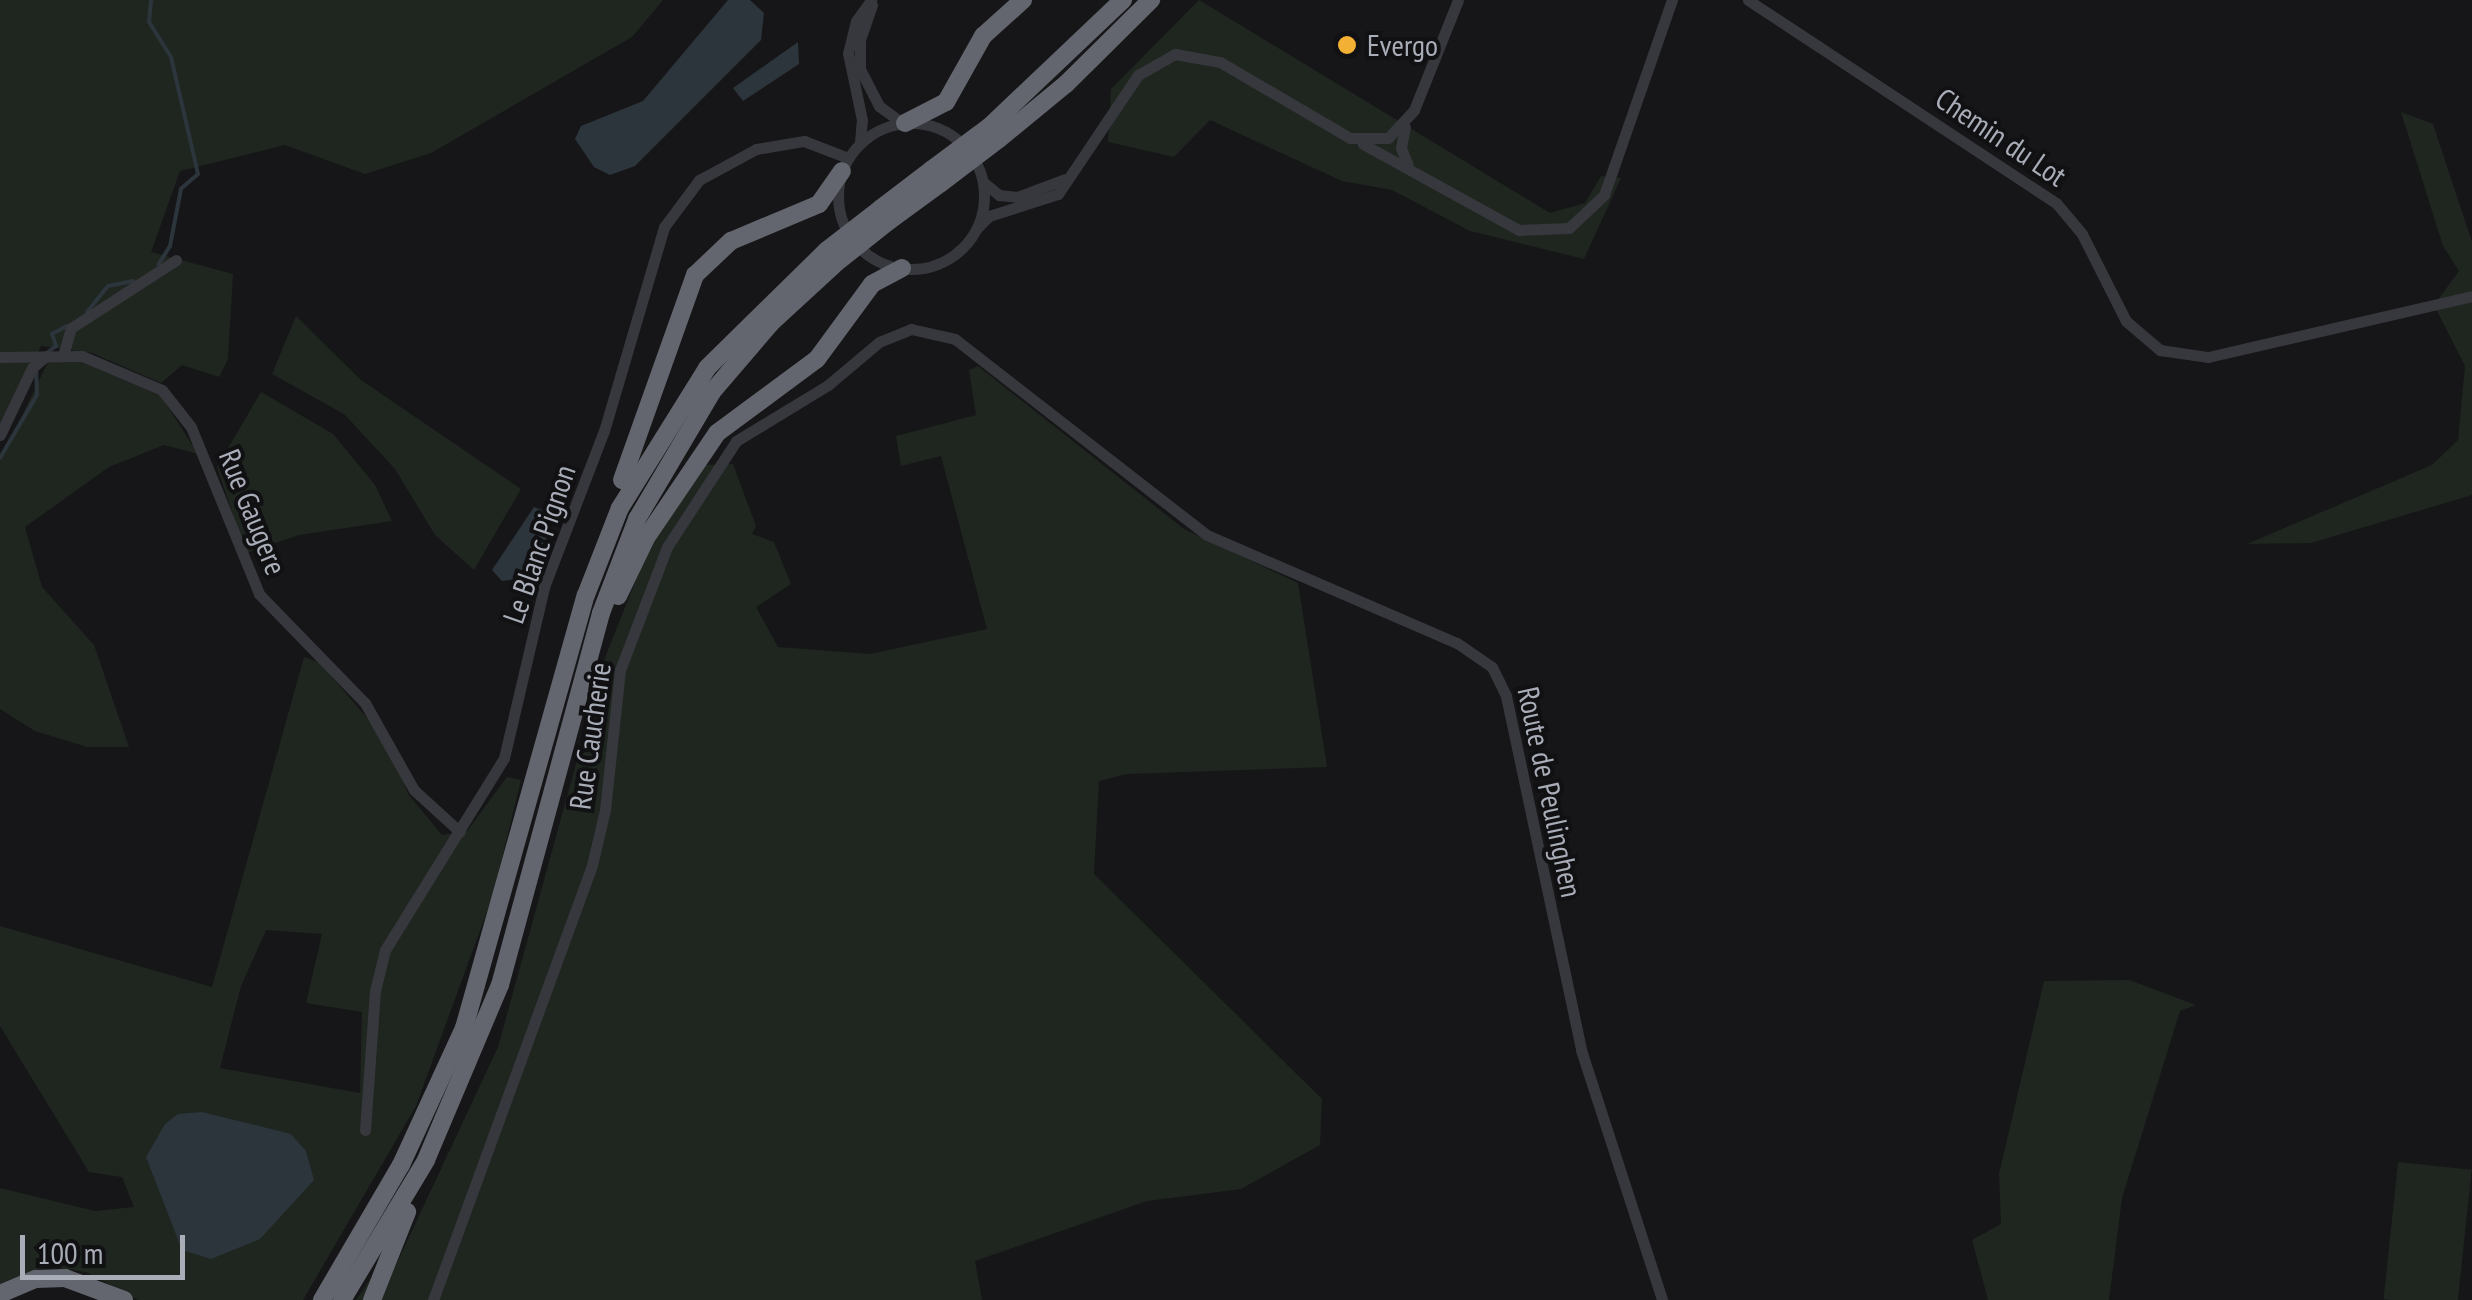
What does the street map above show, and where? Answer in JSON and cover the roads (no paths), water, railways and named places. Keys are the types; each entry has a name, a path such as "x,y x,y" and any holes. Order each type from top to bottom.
{"highway":[{"path":"905,122 946,102 983,36 1023,0"},
{"path":"994,133 1123,0"},
{"path":"322,1300 401,1165 464,1028 590,582 636,477 721,352 831,256 1066,84 1151,0"},
{"path":"534,784 575,598 649,417 687,288 731,241 819,204 845,165"},
{"path":"372,1300 500,985 604,603 648,497 735,363 831,256"},
{"path":"555,784 625,578 695,461 742,410 818,359 872,284 902,268"},
{"path":"342,1300 426,1160"},
{"path":"0,1294 36,1279 65,1278 124,1300"},
{"path":"13,1300 49,1288 104,1300"}],"street":[{"path":"873,0 863,26 860,69 883,112 956,137 983,182 999,196 1027,196 1080,166"},
{"path":"873,0 853,27 848,53 864,131 845,165 839,208 850,237 873,258 902,268 946,260 989,216 1049,200 1080,166 1138,75 1163,58 1187,53 1220,62 1525,232 1554,232 1581,221 1607,188 1672,0"},
{"path":"1408,165 1401,148 1406,123 1458,0"},
{"name":"Chemin du Lot","path":"1748,0 2057,204 2082,234 2126,321 2167,353 2216,355 2472,296"},
{"path":"858,145 905,122"},
{"path":"1354,140 1384,140 1406,123"},
{"name":"Le Blanc Pignon","path":"366,1130 375,990 385,950 460,832 510,742 544,587 596,453 672,213 712,170 771,144 814,142 845,165"},
{"path":"978,226 983,182"},
{"path":"0,357 64,352 70,328 176,260"},
{"name":"Rue Caucherie","path":"433,1300 592,865 620,670 680,522 736,441 828,385 879,342 911,329 962,344"},
{"name":"Route de Peulinghen","path":"962,344 1207,535 1457,643 1492,667 1506,696 1581,1050 1662,1300"},
{"name":"Rue Gaugere","path":"64,352 142,377 172,400 192,427 259,594 365,702 414,790 460,832"},
{"path":"0,435 32,368 46,356"}],"waterway":[{"path":"151,0 149,22 171,57 198,174 181,189 170,246 158,265"},
{"path":"87,312 108,286 134,281"},
{"path":"48,352 56,346 52,334 67,326"},
{"path":"0,458 37,395 36,370"}],"place":[{"name":"Evergo","path":"1347,45"}]}
